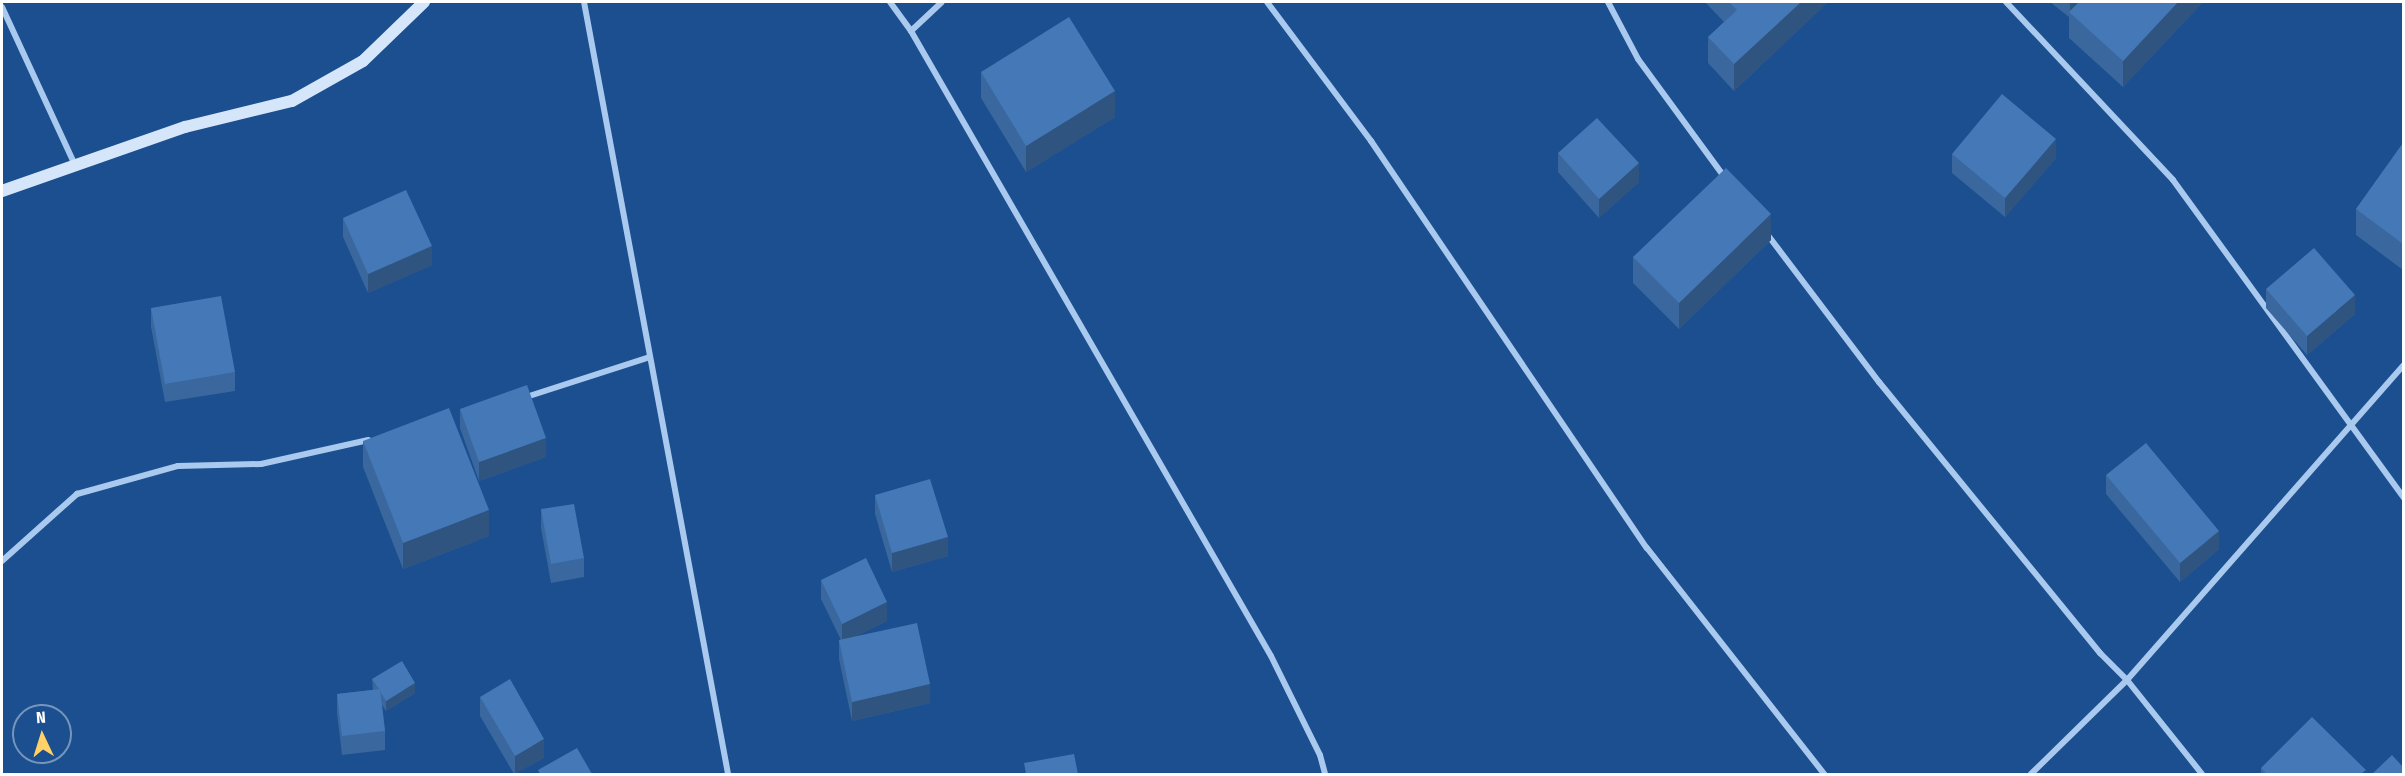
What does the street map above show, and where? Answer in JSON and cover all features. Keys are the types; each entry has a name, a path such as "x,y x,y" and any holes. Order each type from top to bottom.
{"street":[{"path":"2,190 185,127 292,101 363,61 424,2"},
{"path":"584,2 728,774"},
{"path":"890,2 911,31 1271,656 1320,755 1325,774"},
{"path":"911,31 942,2"},
{"path":"1267,2 1371,141 1647,548 1824,774"},
{"path":"1608,2 1638,59 1731,187"},
{"path":"2006,2 2173,180 2403,498"},
{"path":"2,7 75,165"},
{"path":"1759,224 1879,382 2100,653 2127,680 2202,774"},
{"path":"518,400 650,357"},
{"path":"2031,774 2127,680 2403,365"},
{"path":"2,561 77,494 178,466 261,464 373,439"}],"building":[{"path":"1729,2 1801,2 1734,64 1708,37 1737,10"},
{"path":"2079,2 2178,2 2123,61 2069,12"},
{"path":"1069,17 1115,91 1026,146 981,72"},
{"path":"2002,94 2056,139 2005,198 1952,154"},
{"path":"1597,118 1639,163 1599,199 1558,153"},
{"path":"2403,143 2403,244 2356,209"},
{"path":"1726,168 1771,214 1679,303 1633,257"},
{"path":"406,190 432,246 368,274 343,218"},
{"path":"2314,248 2355,295 2307,336 2266,289"},
{"path":"221,296 235,372 165,384 151,308"},
{"path":"527,385 546,438 479,462 460,409"},
{"path":"449,408 489,510 403,543 363,441"},
{"path":"2146,443 2219,531 2180,563 2106,475"},
{"path":"930,479 948,537 892,553 875,495"},
{"path":"574,504 584,558 551,564 541,509"},
{"path":"866,558 887,602 842,624 821,580"},
{"path":"917,623 930,684 852,702 839,640"},
{"path":"402,661 415,683 386,701 372,679"},
{"path":"510,679 544,739 515,756 480,697"},
{"path":"380,689 385,731 342,736 337,694"},
{"path":"2312,717 2366,770 2361,774 2267,774 2261,768"},
{"path":"577,748 592,774 540,774 538,770"},
{"path":"1074,754 1078,774 1026,774 1024,763"},
{"path":"2392,755 2403,767 2403,774 2372,774"}]}
